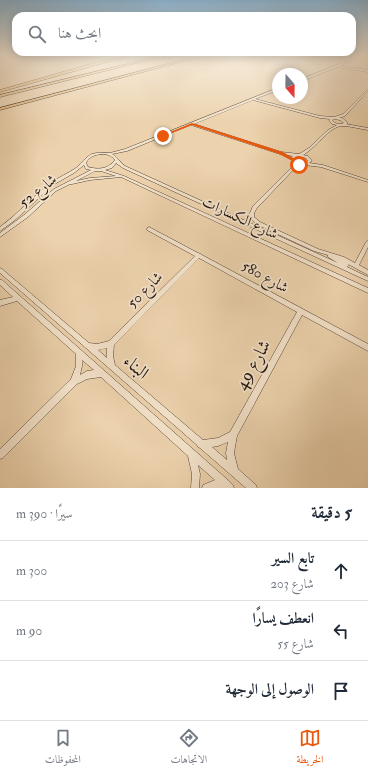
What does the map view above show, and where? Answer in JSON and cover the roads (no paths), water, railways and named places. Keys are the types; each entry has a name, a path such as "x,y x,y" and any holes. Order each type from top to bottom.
{"highway":[{"path":"0,93 47,79"},
{"path":"0,93 61,79"},
{"path":"0,93 63,79"},
{"path":"0,105 102,79"},
{"path":"0,109 115,79"}],"street":[{"path":"330,122 334,118 344,116 368,90"},
{"path":"94,170 87,168 84,163 85,160 91,156 126,150 272,91"},
{"path":"364,94 368,95"},
{"path":"252,99 320,117 334,118 356,126"},
{"path":"344,116 343,118 345,121"},
{"path":"320,117 341,125 356,126 368,129"},
{"path":"292,159 293,157 309,151 331,128 341,125 345,121"},
{"path":"330,122 331,128"},
{"path":"192,124 281,153 296,162 322,166 368,181"},
{"path":"101,170 113,165 126,150"},
{"path":"304,164 309,162 309,151"},
{"path":"281,153 299,155 322,166"},
{"name":"شارع الكسارات","path":"107,154 124,167 368,279"},
{"name":"شارع 52","path":"0,229 20,214 52,184 84,163"},
{"name":"شارع الكسارات","path":"304,164 292,169 255,207 252,217 263,226 323,252 342,258 368,273"},
{"name":"شارع الكسارات","path":"94,170 101,170 122,177 368,291"},
{"name":"شارع 52","path":"0,235 26,216 48,195 65,184 94,170"},
{"path":"65,184 90,179 122,177"},
{"name":"شارع 580","path":"149,229 368,348"},
{"path":"356,266 368,242"},
{"path":"323,252 361,276"},
{"name":"شارع 50","path":"111,344 199,255"},
{"name":"البناء","path":"0,270 253,488"},
{"name":"البناء","path":"0,282 228,486"},
{"path":"0,303 18,298"},
{"name":"شارع 49","path":"235,472 230,453 233,435 301,311"},
{"path":"88,346 97,347 111,344 110,356 112,367"},
{"path":"74,381 79,366 79,353"},
{"path":"0,455 74,381 87,375 101,373"},
{"path":"202,444 218,442 233,435"},
{"path":"192,454 196,474 195,488"},
{"path":"206,488 217,484 228,486"}]}
